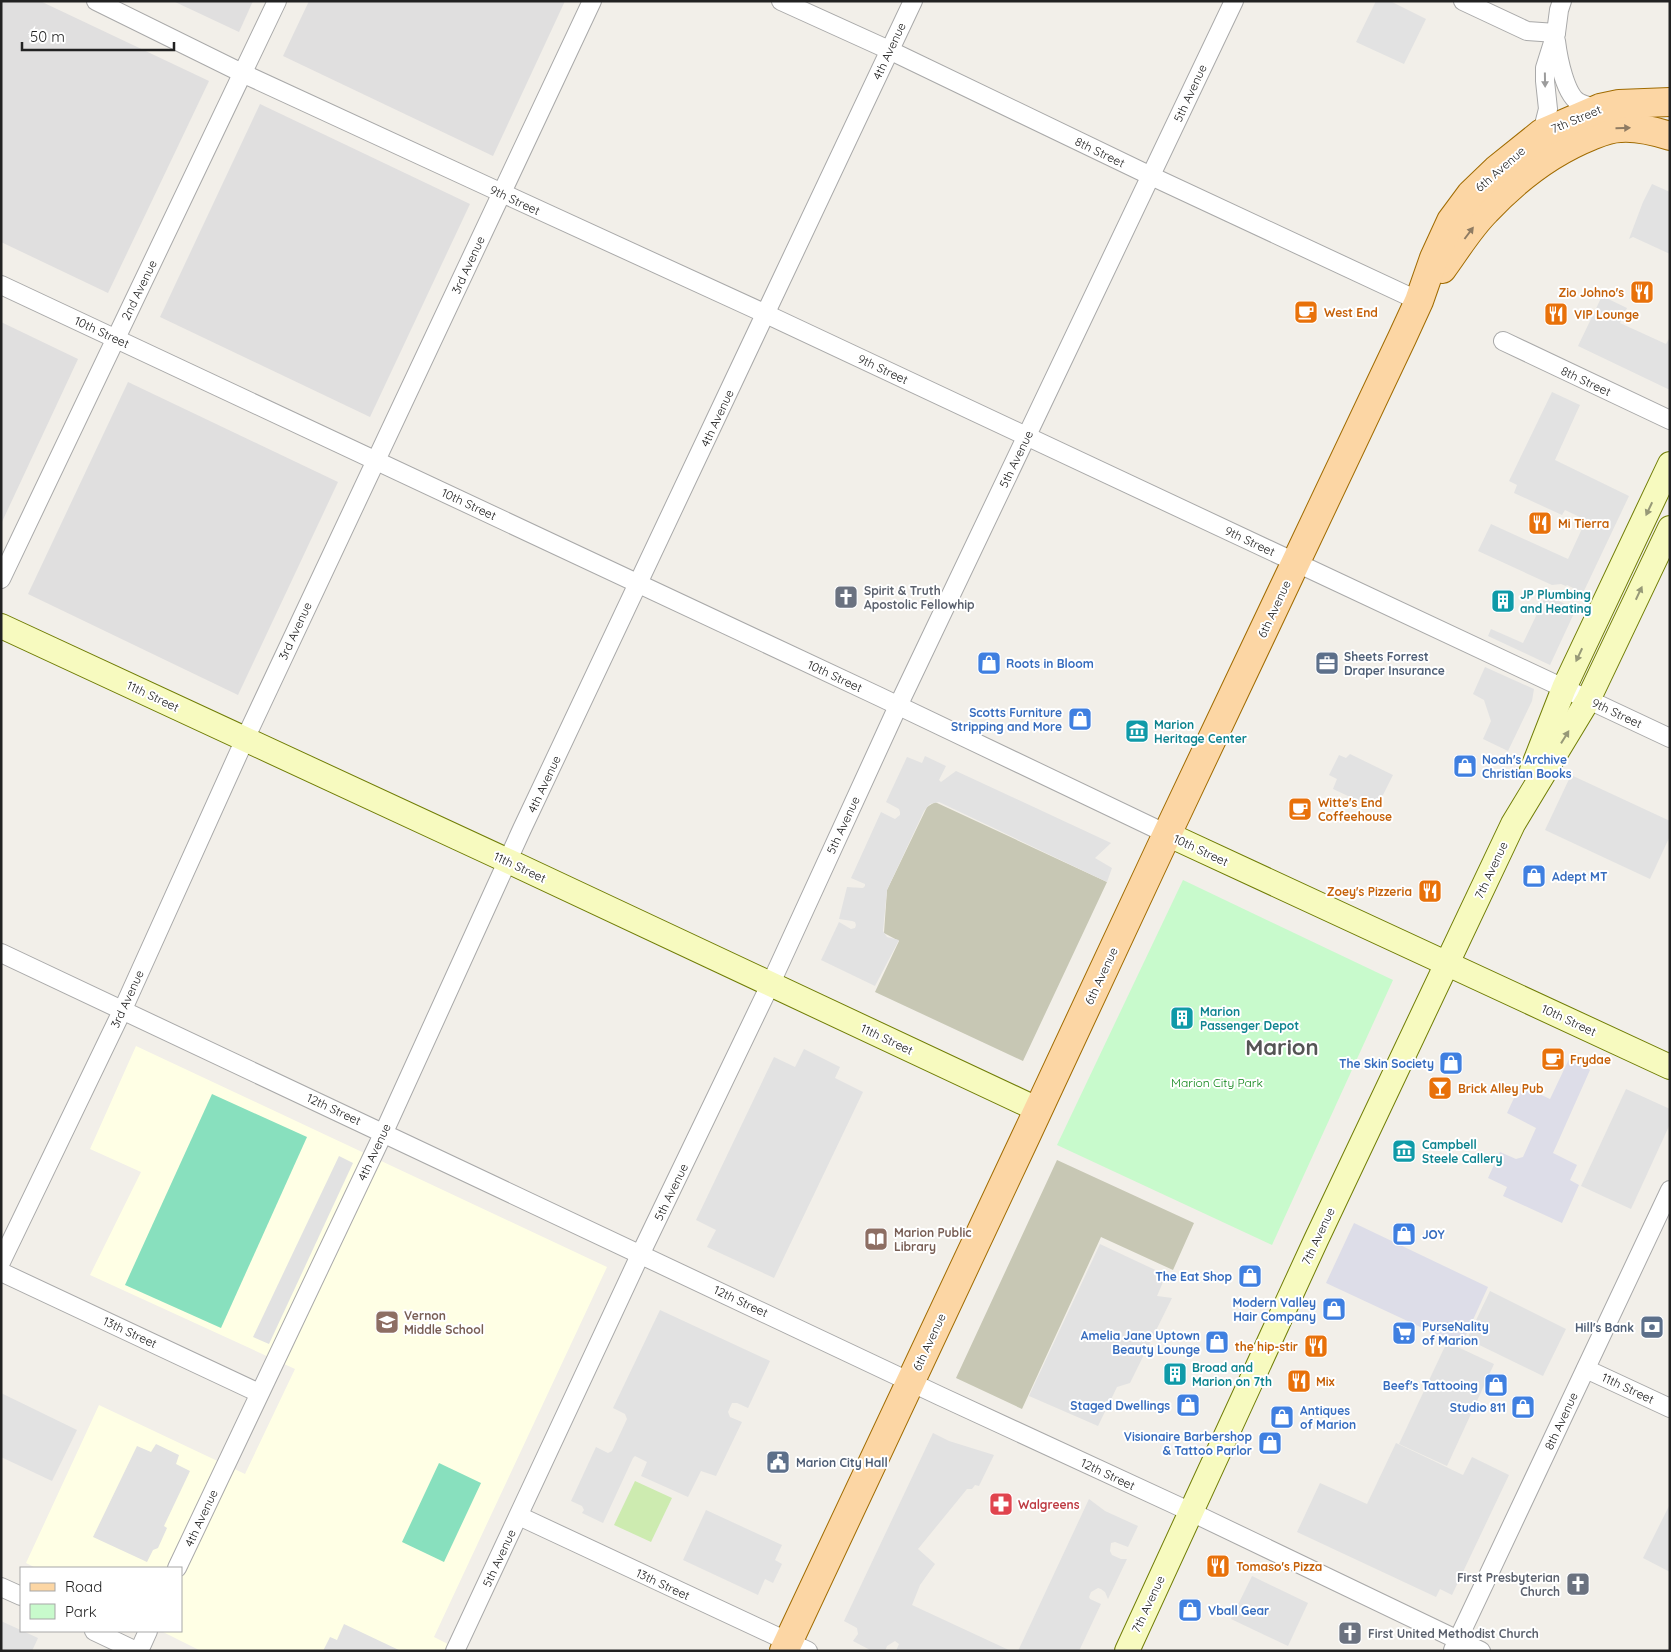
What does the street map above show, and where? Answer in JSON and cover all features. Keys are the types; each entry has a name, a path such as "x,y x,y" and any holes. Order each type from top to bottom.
{"main road":[{"name":"7th Street","path":"1542,133 1600,108 1619,104 1670,102"},
{"name":"7th Street","path":"1578,141 1606,130 1620,128 1637,128 1670,136"},
{"name":"6th Avenue","path":"793,1648 910,1381 1419,301 1434,258 1451,221 1471,194 1496,170 1542,133"},
{"name":"6th Avenue","path":"1419,301 1484,212 1516,181 1578,141"}],"street":[{"name":"9th Street","path":"96,1 242,73 766,314 1670,738"},
{"name":"2nd Avenue","path":"1,579 277,1"},
{"name":"3rd Avenue","path":"1,1262 123,1009 245,739 592,1"},
{"name":"8th Street","path":"781,1 890,50 1151,176 1419,301"},
{"name":"4th Avenue","path":"177,1567 384,1132 508,860 913,1"},
{"name":"5th Avenue","path":"455,1651 641,1254 770,985 898,706 1234,1"},
{"path":"1463,1 1527,31 1556,33"},
{"path":"1542,133 1548,109 1544,81 1545,68 1556,33 1562,1"},
{"path":"1556,33 1558,60 1570,95 1581,104 1600,108"},
{"name":"10th Street","path":"1,285 1167,834 1670,1067"},
{"name":"8th Street","path":"1503,341 1670,420"},
{"name":"7th Avenue","path":"1127,1651 1320,1231 1513,824 1540,747 1564,688 1670,464"},
{"name":"7th Avenue","path":"1513,824 1588,700 1670,528"},
{"name":"11th Street","path":"1,626 508,860 1039,1110"},
{"name":"12th Street","path":"1,953 1191,1512 1455,1645 1481,1651"},
{"name":"8th Avenue","path":"1455,1645 1670,1190"},
{"name":"13th Street","path":"1,1272 259,1393"},
{"name":"11th Street","path":"1586,1368 1670,1408"},
{"name":"13th Street","path":"519,1516 793,1648"},
{"path":"1,1586 20,1596"},
{"path":"96,1632 138,1651 148,1632"}],"shaded area":[{"path":"1,1 40,1 209,81 108,293 1,242"},
{"path":"173,1 253,1 239,32"},
{"path":"309,1 565,1 493,156 283,56"},
{"path":"1376,1 1390,1 1426,19 1404,64 1356,42"},
{"path":"260,104 470,204 370,417 160,317"},
{"path":"1652,184 1670,192 1670,254 1633,237 1629,239"},
{"path":"1602,296 1627,308 1620,323 1666,344 1670,337 1670,390 1578,346"},
{"path":"1,322 78,359 1,524"},
{"path":"128,382 338,482 238,695 28,594"},
{"path":"1552,392 1580,405 1555,460 1629,496 1583,593 1567,585 1552,585 1478,551 1491,524 1568,559 1586,520 1565,510 1562,515 1514,493 1517,485 1509,481"},
{"path":"1546,595 1576,609 1550,665 1488,636 1491,629 1523,643"},
{"path":"1485,667 1534,689 1532,701 1508,751 1483,739 1491,721 1484,700 1473,694"},
{"path":"1350,754 1393,775 1376,809 1333,789 1337,779 1329,775 1339,755 1346,758"},
{"path":"925,756 946,766 939,780 941,782 956,771 1111,843 1095,858 1112,868 1107,882 939,802 930,804 924,811 887,890 883,931 887,937 899,940 875,986 821,960 839,922 851,929 855,928 855,922 839,919 847,887 863,888 865,886 865,884 851,878 881,812 895,819 900,815 899,809 886,802 907,757 922,763"},
{"path":"1571,775 1670,821 1670,836 1650,879 1545,830"},
{"path":"935,802 1107,882 1023,1061 875,992 899,941 884,933 887,890 927,807"},
{"name":"Vernon Middle School","path":"136,1046 607,1267 434,1637 462,1651 201,1651 163,1632 182,1632 182,1567 34,1567 26,1563 99,1405 245,1474 295,1369 90,1275 141,1172 90,1149"},
{"path":"804,1049 840,1067 835,1078 863,1092 774,1278 707,1247 716,1230 696,1220 774,1057 795,1067"},
{"path":"1569,1059 1575,1059 1590,1070 1553,1153 1577,1165 1570,1180 1579,1185 1562,1223 1503,1196 1507,1187 1488,1178 1500,1152 1516,1159 1523,1157 1536,1128 1507,1113 1520,1085 1550,1099"},
{"path":"1626,1089 1670,1109 1670,1124 1631,1209 1581,1186"},
{"path":"339,1156 353,1163 269,1344 253,1337"},
{"path":"1057,1160 1194,1223 1173,1270 1101,1237 1022,1409 956,1378"},
{"path":"1354,1223 1488,1287 1461,1346 1326,1283"},
{"path":"1100,1244 1166,1275 1157,1296 1172,1298 1130,1383 1117,1387 1098,1426 1029,1396"},
{"path":"1490,1291 1566,1329 1543,1376 1467,1339"},
{"path":"660,1310 770,1361 748,1408 732,1403 728,1412 730,1417 742,1422 716,1476 701,1471 688,1497 641,1476 647,1462 635,1456 603,1523 582,1513 584,1510 582,1506 571,1501 596,1447 608,1453 612,1451 627,1419 625,1414 613,1408"},
{"path":"1447,1342 1494,1364 1447,1466 1399,1444"},
{"path":"1,1393 77,1430 52,1481 1,1457"},
{"path":"933,1433 949,1441 994,1455 979,1486 975,1485 972,1489 967,1489 918,1549 935,1564 920,1585 912,1605 1011,1651 896,1651 899,1644 895,1641 887,1646 885,1651 872,1651 853,1641 858,1634 857,1628 844,1621"},
{"path":"1396,1443 1463,1475 1472,1457 1509,1475 1452,1595 1440,1589 1436,1597 1297,1532 1320,1483 1367,1504"},
{"path":"156,1444 179,1455 176,1464 190,1471 164,1526 167,1528 158,1548 153,1550 147,1562 93,1537 137,1446 151,1452"},
{"path":"1089,1499 1105,1511 1138,1526 1128,1547 1115,1542 1111,1543 1110,1551 1112,1555 1121,1559 1127,1559 1108,1599 1105,1592 1101,1589 1098,1588 1091,1592 1090,1599 1101,1604 1079,1651 1018,1651"},
{"path":"1670,1504 1670,1572 1643,1558"},
{"path":"706,1510 782,1545 775,1560 782,1564 773,1583 765,1579 758,1595 683,1560"},
{"path":"1252,1576 1308,1603 1288,1646 1231,1619"},
{"path":"1,1621 20,1630 20,1632 25,1632 38,1638 32,1651 1,1651"},
{"path":"344,1624 401,1651 323,1651 330,1637 337,1640"}],"green space":[{"name":"Marion City Park","path":"1183,880 1393,980 1272,1245 1057,1145"},
{"path":"212,1094 307,1137 221,1328 125,1285"},
{"path":"439,1463 481,1483 444,1562 402,1542"},
{"path":"635,1481 672,1498 651,1542 614,1525"}],"place":[{"name":"Zio Johno's","path":"1642,292"},
{"name":"West End","path":"1306,312"},
{"name":"VIP Lounge","path":"1556,314"},
{"name":"Mi Tierra","path":"1540,523"},
{"name":"Spirit & Truth Apostolic Fellowhip","path":"846,597"},
{"name":"JP Plumbing and Heating","path":"1503,601"},
{"name":"Roots in Bloom","path":"989,663"},
{"name":"Sheets Forrest Draper Insurance","path":"1327,663"},
{"name":"Scotts Furniture Stripping and More","path":"1080,719"},
{"name":"Marion Heritage Center","path":"1137,731"},
{"name":"Noah's Archive Christian Books","path":"1465,766"},
{"name":"Witte's End Coffeehouse","path":"1300,809"},
{"name":"Adept MT","path":"1534,876"},
{"name":"Zoey's Pizzeria","path":"1430,891"},
{"name":"Marion Passenger Depot","path":"1182,1018"},
{"name":"Frydae","path":"1553,1059"},
{"name":"The Skin Society","path":"1451,1063"},
{"name":"Brick Alley Pub","path":"1440,1088"},
{"name":"Campbell Steele Callery","path":"1404,1151"},
{"name":"JOY","path":"1404,1234"},
{"name":"Marion Public Library","path":"876,1239"},
{"name":"The Eat Shop","path":"1250,1276"},
{"name":"Modern Valley Hair Company","path":"1334,1309"},
{"name":"Vernon Middle School","path":"387,1322"},
{"name":"Hill's Bank","path":"1652,1327"},
{"name":"PurseNality of Marion","path":"1404,1333"},
{"name":"Amelia Jane Uptown Beauty Lounge","path":"1217,1342"},
{"name":"the hip-stir","path":"1316,1346"},
{"name":"Broad and Marion on 7th","path":"1175,1374"},
{"name":"Mix","path":"1299,1381"},
{"name":"Beef's Tattooing","path":"1496,1385"},
{"name":"Staged Dwellings","path":"1188,1405"},
{"name":"Studio 811","path":"1523,1407"},
{"name":"Antiques of Marion","path":"1282,1417"},
{"name":"Visionaire Barbershop & Tattoo Parlor","path":"1270,1443"},
{"name":"Marion City Hall","path":"778,1462"},
{"name":"Walgreens","path":"1001,1504"},
{"name":"Tomaso's Pizza","path":"1218,1566"},
{"name":"First Presbyterian Church","path":"1578,1584"},
{"name":"Vball Gear","path":"1190,1610"},
{"name":"First United Methodist Church","path":"1350,1633"}],"district":[{"name":"Marion","path":"1282,1047"}]}
